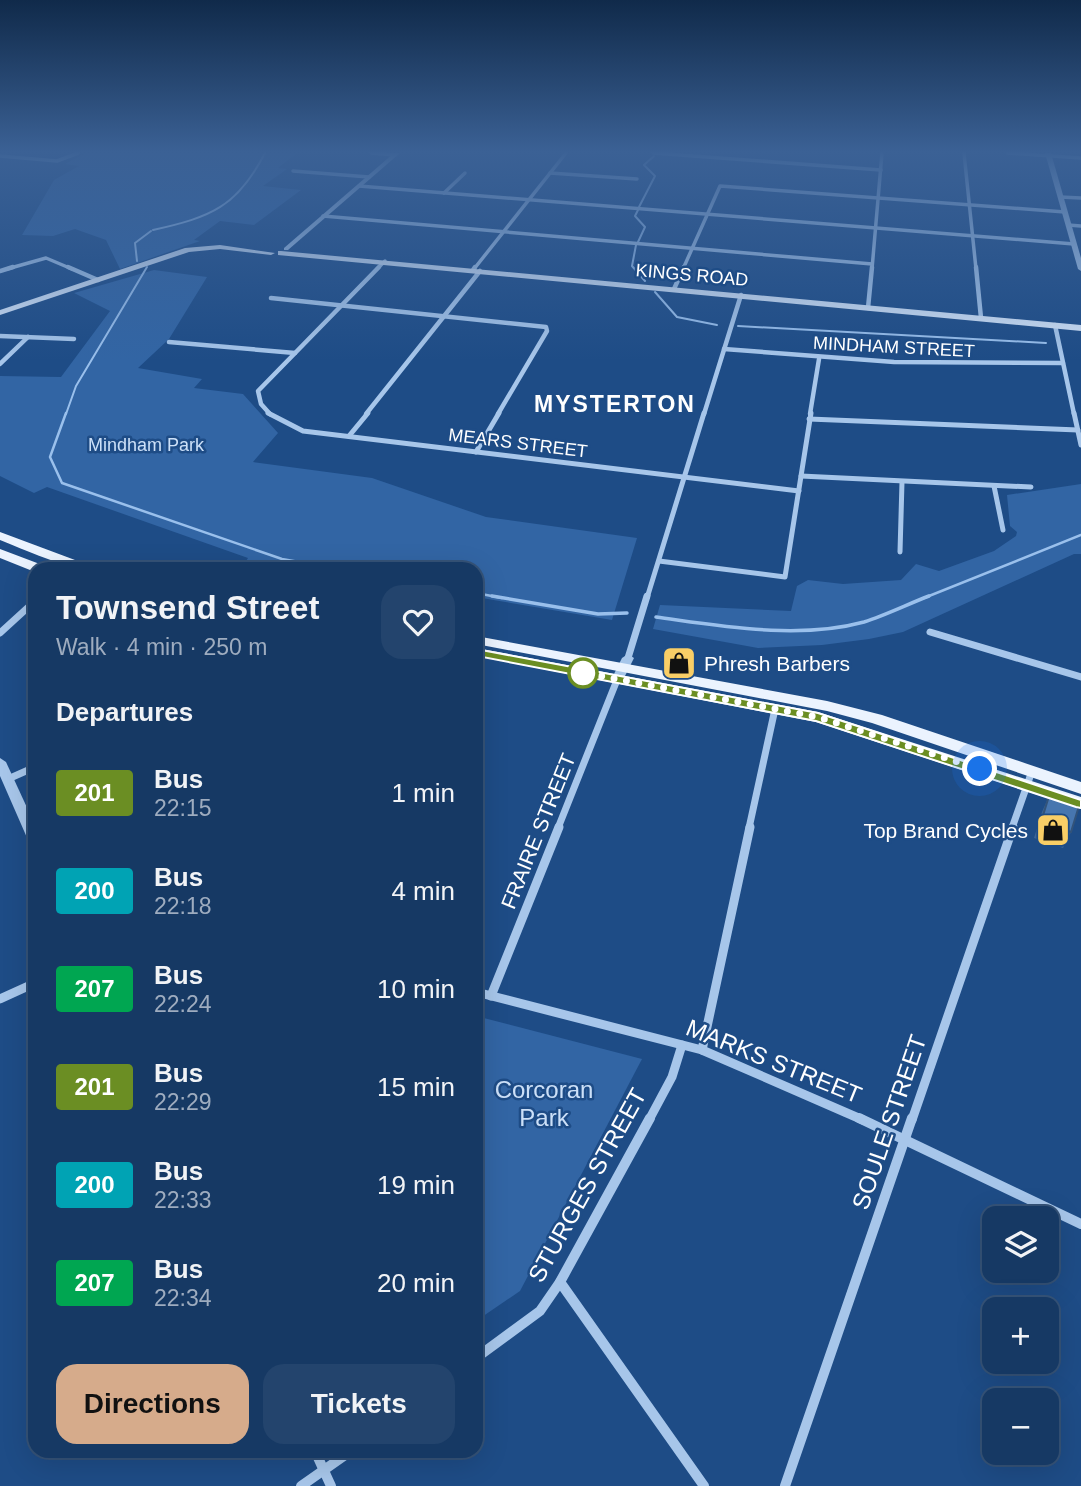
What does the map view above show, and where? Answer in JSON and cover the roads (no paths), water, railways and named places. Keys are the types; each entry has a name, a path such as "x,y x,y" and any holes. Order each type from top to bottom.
{"main road":[{"name":"KINGS ROAD","path":"0,313 188,250 212,247 280,250 1081,328"},
{"path":"0,536 60,562"},
{"path":"0,553 28,564"},
{"path":"483,641 827,706 1030,778 1081,803"},
{"path":"483,653 623,668 860,729 1030,778 1081,788"}],"street":[{"path":"280,250 316,222"},
{"path":"394,222 872,264"},
{"path":"349,436 445,316 511,222"},
{"path":"674,289 702,222"},
{"path":"807,222 1074,244"},
{"path":"869,308 877,222"},
{"path":"972,222 981,318"},
{"path":"1081,226 1068,225 1081,268"},
{"path":"0,271 46,258 98,279"},
{"path":"169,342 295,353 385,261"},
{"name":"FRAIRE STREET","path":"491,996 623,668 741,295"},
{"path":"271,298 546,327 548,331 476,452"},
{"path":"1055,326 1081,445"},
{"path":"0,336 74,339"},
{"path":"0,364 28,337"},
{"name":"MINDHAM STREET","path":"724,349 819,359 968,366 1063,363"},
{"name":"MEARS STREET","path":"295,353 262,387 258,399 289,428 799,491"},
{"path":"659,561 785,578 819,359"},
{"path":"809,419 1078,430"},
{"path":"801,476 1031,487"},
{"path":"900,552 902,482"},
{"path":"994,486 1003,530"},
{"path":"0,633 28,607"},
{"path":"930,632 1081,677"},
{"path":"702,1050 775,709"},
{"path":"0,762 28,824"},
{"path":"8,779 28,770"},
{"name":"SOULE STREET","path":"785,1486 1030,778"},
{"path":"0,999 28,986"},
{"name":"MARKS STREET","path":"483,994 702,1050 905,1138 1081,1224"},
{"name":"STURGES STREET","path":"483,1353 540,1311 560,1282 672,1077 682,1045"},
{"path":"560,1282 704,1486"},
{"path":"318,1458 331,1486"},
{"path":"301,1486 342,1458"}],"waterway":[{"path":"153,230 182,222"},
{"path":"638,242 645,227 641,222"},
{"path":"137,261 135,243 151,231"},
{"path":"636,245 632,266 645,281"},
{"path":"66,414 76,386 147,267"},
{"path":"655,292 677,317 717,325"},
{"path":"738,326 1046,343"},
{"path":"66,413 50,457 62,483 282,559 299,562"},
{"path":"924,598 1081,535"},
{"path":"483,594 502,598"},
{"path":"492,596 598,614 627,613"},
{"path":"656,617 760,630 813,630 864,622 929,596"}],"place":[{"name":"Phresh Barbers","path":"679,663"},
{"name":"Top Brand Cycles","path":"1053,830"}],"district":[{"name":"MYSTERTON","path":"615,404"}],"park label":[{"name":"Mindham Park","path":"146,445"},
{"name":"Corcoran Park","path":"544,1103"}]}
